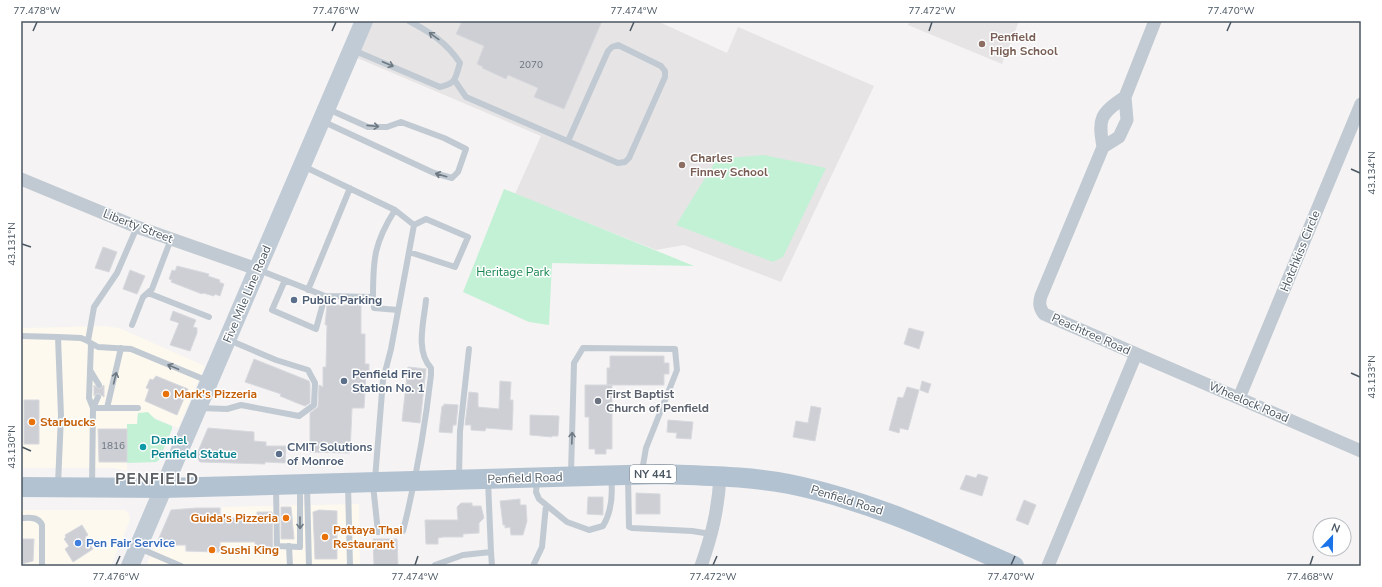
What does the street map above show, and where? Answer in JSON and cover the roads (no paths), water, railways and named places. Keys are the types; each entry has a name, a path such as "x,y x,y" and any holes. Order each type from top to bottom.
{"main road":[{"name":"Five Mile Line Road","path":"130,566 364,21"},
{"name":"Penfield Road","path":"21,487 164,488 627,475 720,477 789,484 857,501 905,519 1014,566"}],"street":[{"path":"1124,97 1107,110 1100,126 1103,147 1119,137 1127,120 1124,97 1155,21"},
{"name":"Hotchkiss Circle","path":"1239,398 1361,104"},
{"name":"Peachtree Road","path":"1048,566 1136,354 1044,314 1039,303 1103,147"},
{"name":"Liberty Street","path":"21,179 137,227 257,269"},
{"name":"Wheelock Road","path":"1136,354 1361,451"},
{"path":"700,566 712,534 718,505 720,477"}],"lane":[{"path":"352,49 440,87 450,85 454,81 460,63 450,48 423,28 409,21"},
{"path":"454,81 466,97 618,163 625,162 629,158 665,71 661,66 618,45 612,47 608,51 568,141"},
{"path":"324,114 368,127 387,127 401,122 444,138 466,149 458,172 452,178 434,173 324,114"},
{"path":"302,165 395,210 414,225"},
{"path":"308,290 350,188"},
{"path":"395,210 385,226 373,260 372,297 374,308 398,310"},
{"path":"409,252 455,267 468,237 426,219 414,225"},
{"path":"414,225 391,349 383,380 374,482 378,532 403,531 416,481 431,375 430,368 424,361 422,353 426,300"},
{"path":"92,487 93,408 89,398 89,343 94,307 118,273 137,227"},
{"path":"132,325 143,297 152,290 171,239"},
{"path":"257,269 325,296 372,297"},
{"path":"285,280 272,310 316,328 325,296"},
{"path":"148,294 209,317"},
{"path":"21,336 81,338 98,347 131,349 209,382"},
{"path":"58,338 61,423 58,487"},
{"path":"198,407 227,409 241,405 299,416 314,405 315,383 308,370 276,360 228,339"},
{"path":"107,408 121,348"},
{"path":"537,478 536,492 539,499 568,522 589,530 602,526 607,519 611,505 627,475 646,448 677,370 675,348 583,348 574,363 571,477"},
{"path":"459,480 460,431 469,349"},
{"path":"90,370 99,385"},
{"path":"93,408 98,397"},
{"path":"93,408 138,408"},
{"path":"627,475 629,526 632,528 692,531 712,534"},
{"path":"488,479 492,566"},
{"path":"348,483 350,566"},
{"path":"276,485 277,546 300,546 303,484"},
{"path":"303,484 309,566"},
{"path":"533,566 542,547 546,505"},
{"path":"21,518 35,518 40,521 42,525 42,566"},
{"path":"289,546 290,566"},
{"path":"137,548 181,566"},
{"path":"435,565 463,555 491,552"}],"place":[{"name":"Penfield High School","path":"982,44"},
{"name":"Charles Finney School","path":"682,165"},
{"name":"Public Parking","path":"294,300"},
{"name":"Penfield Fire Station No. 1","path":"344,381"},
{"name":"Mark's Pizzeria","path":"166,394"},
{"name":"First Baptist Church of Penfield","path":"598,401"},
{"name":"Starbucks","path":"32,422"},
{"name":"Daniel Penfield Statue","path":"143,447"},
{"name":"CMIT Solutions of Monroe","path":"279,454"},
{"name":"Guida's Pizzeria","path":"286,518"},
{"name":"Pattaya Thai Restaurant","path":"325,537"},
{"name":"Pen Fair Service","path":"78,543"},
{"name":"Sushi King","path":"212,550"}],"district":[{"name":"PENFIELD","path":"157,479"}],"park label":[{"name":"Heritage Park","path":"513,272"}]}
